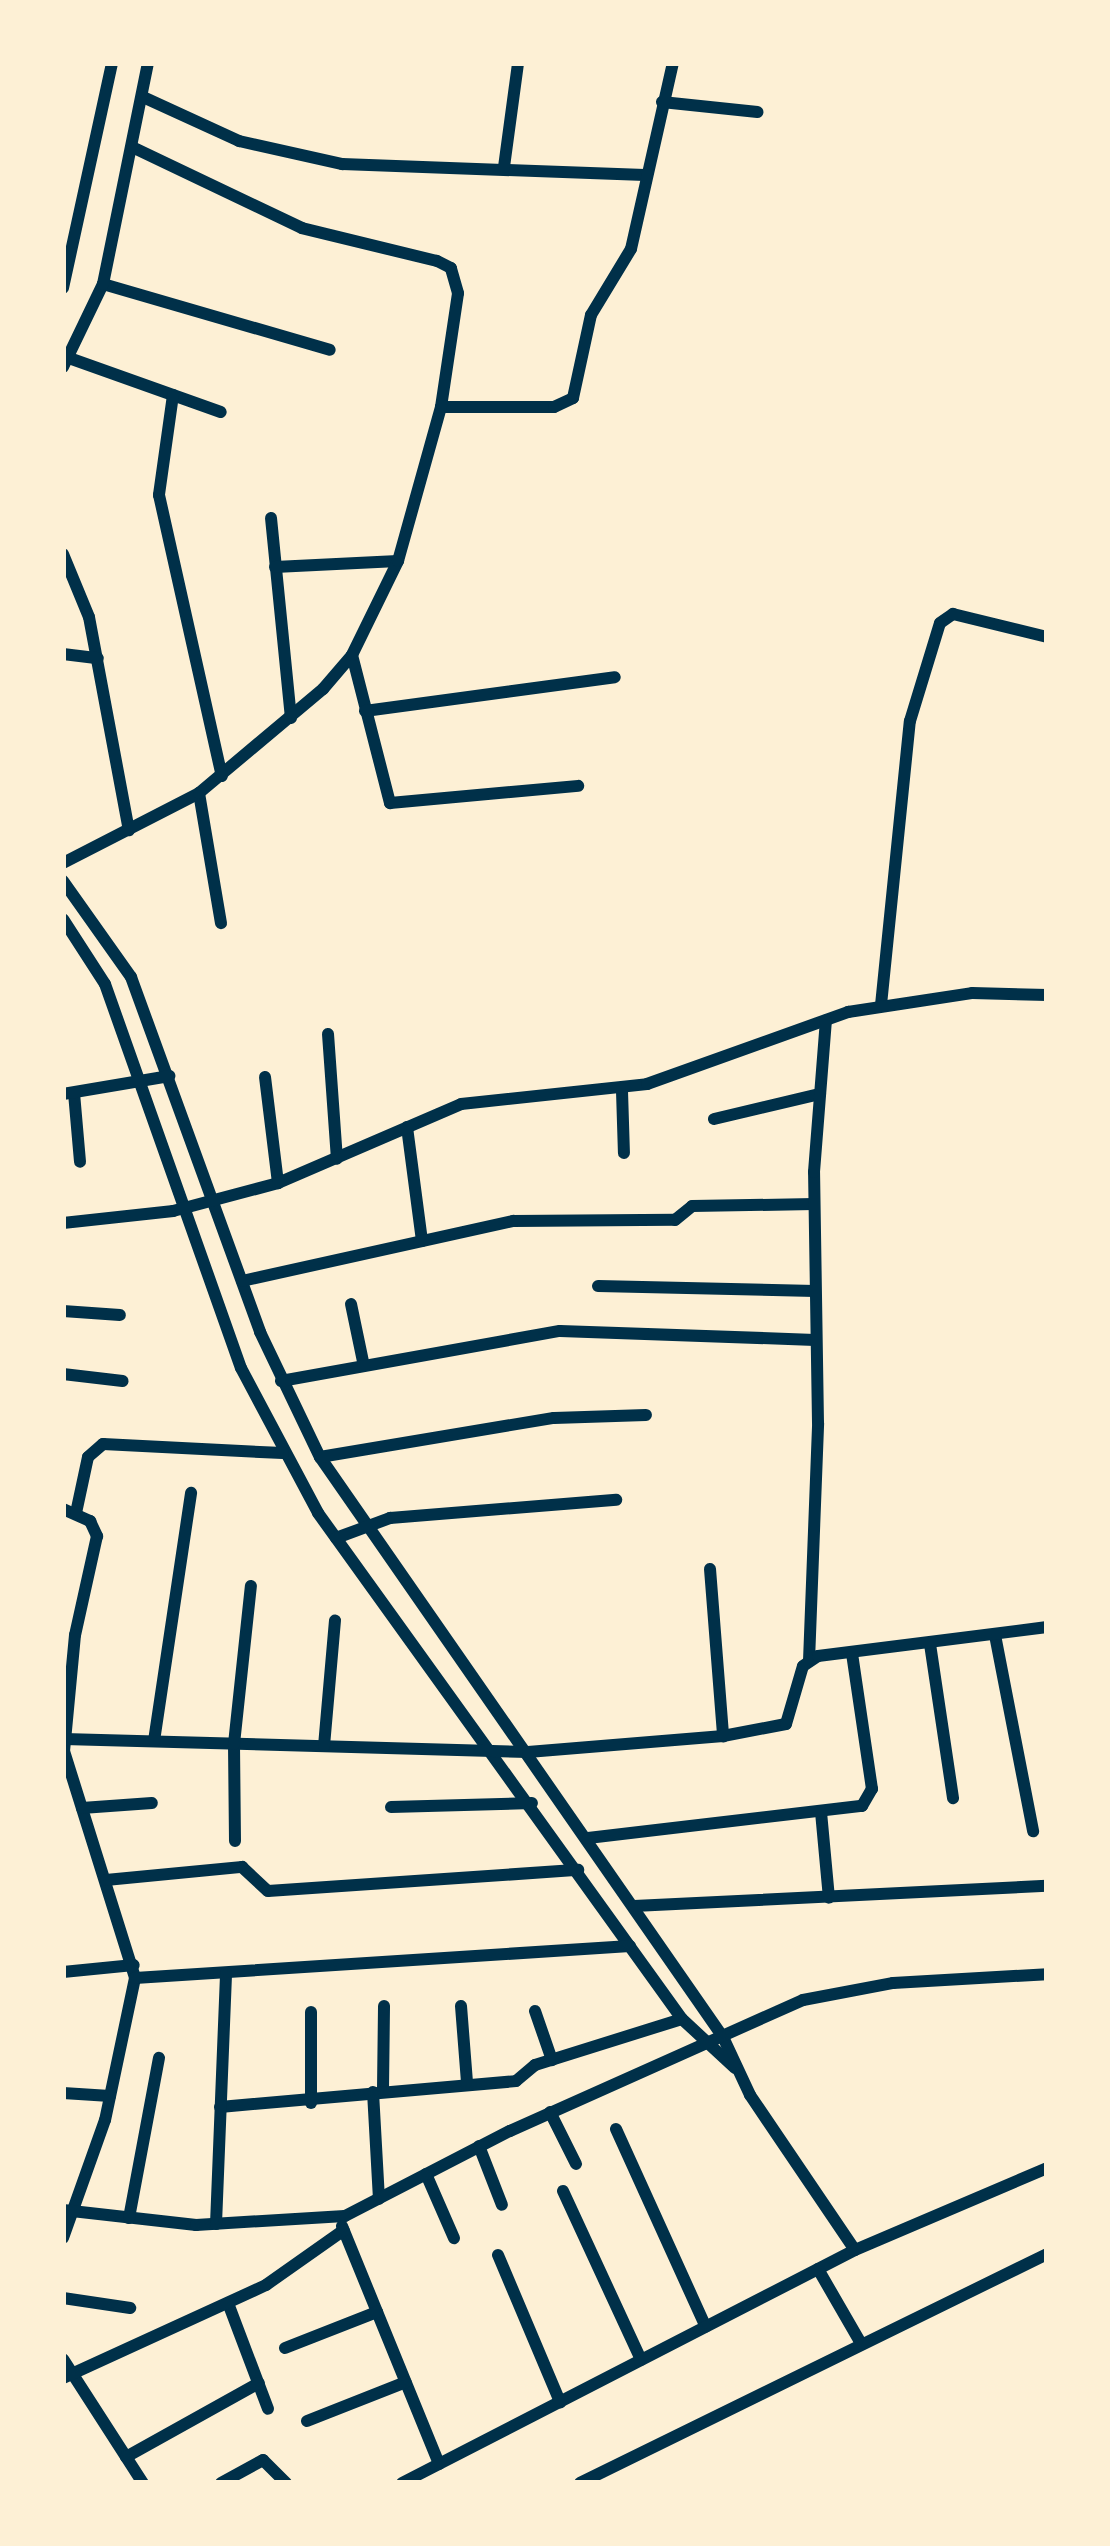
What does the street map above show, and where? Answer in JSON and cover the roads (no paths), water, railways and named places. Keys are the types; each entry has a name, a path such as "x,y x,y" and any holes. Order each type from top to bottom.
{"street":[{"path":"63,289 112,63"},
{"path":"148,63 103,284 66,362 221,412"},
{"path":"504,167 518,63"},
{"path":"441,407 554,407 573,398 591,314 631,249 673,63"},
{"path":"142,97 290,155 394,167 645,175"},
{"path":"662,102 757,112"},
{"path":"63,863 199,793 291,718 352,656 398,561 441,407 458,293 452,268 302,228 132,147"},
{"path":"103,284 330,350"},
{"path":"173,395 159,495 222,776"},
{"path":"271,518 291,718"},
{"path":"63,554 81,586 129,830"},
{"path":"275,567 398,561"},
{"path":"881,1005 910,721 940,623 953,614 1047,637"},
{"path":"63,654 98,658"},
{"path":"352,656 382,793 397,806 578,786"},
{"path":"365,712 615,677"},
{"path":"199,793 221,923"},
{"path":"63,880 116,948 169,1076 281,1381 320,1457 362,1524 529,1751 723,2037 736,2068 855,2250"},
{"path":"63,919 105,984 241,1368 283,1453 336,1538 495,1750 682,2019 705,2048 736,2068"},
{"path":"63,1223 187,1207 278,1183 407,1127 490,1098 622,1091 881,1005 972,993 1047,995"},
{"path":"64,1734 154,1742 529,1751 723,1736 786,1724 809,1660 814,1204 826,1020"},
{"path":"328,1034 337,1159"},
{"path":"80,1162 69,1094 169,1076"},
{"path":"265,1077 278,1183"},
{"path":"622,1091 624,1153"},
{"path":"714,1119 820,1094"},
{"path":"407,1127 422,1241"},
{"path":"242,1280 542,1218 675,1220 692,1206 814,1204"},
{"path":"598,1286 815,1291"},
{"path":"351,1304 364,1366"},
{"path":"63,1311 120,1315"},
{"path":"281,1381 560,1331 815,1340"},
{"path":"63,1374 123,1381"},
{"path":"320,1457 554,1418 646,1415"},
{"path":"63,2238 68,2210 110,2096 135,1971 64,1757 97,1536 69,1511 88,1457 103,1444 283,1453"},
{"path":"154,1742 191,1493"},
{"path":"336,1538 362,1524 616,1500"},
{"path":"710,1569 723,1736"},
{"path":"235,1841 234,1744 251,1586"},
{"path":"324,1746 335,1620"},
{"path":"809,1660 1047,1627"},
{"path":"994,1634 1033,1831"},
{"path":"930,1644 952,1798"},
{"path":"588,1838 856,1809 870,1795 852,1654"},
{"path":"82,1808 152,1803"},
{"path":"391,1808 532,1803"},
{"path":"820,1812 829,1898"},
{"path":"106,1880 242,1867 268,1891 578,1870"},
{"path":"634,1906 1047,1886"},
{"path":"63,1972 226,1973 630,1946"},
{"path":"216,2224 226,1973"},
{"path":"67,2375 295,2270 341,2223 479,2146 723,2037 846,1990 1047,1974"},
{"path":"379,2198 378,2091 384,2006"},
{"path":"461,2006 467,2083"},
{"path":"535,2011 552,2060"},
{"path":"311,2012 311,2103"},
{"path":"220,2107 311,2103 378,2091 520,2080 552,2060 682,2019"},
{"path":"129,2218 159,2058"},
{"path":"63,2093 110,2096"},
{"path":"550,2112 576,2164"},
{"path":"616,2128 706,2327"},
{"path":"479,2146 502,2205"},
{"path":"402,2483 855,2250 1047,2168"},
{"path":"426,2174 454,2238"},
{"path":"563,2191 641,2360"},
{"path":"68,2210 216,2224 341,2223"},
{"path":"341,2223 440,2464"},
{"path":"580,2483 860,2340 1047,2254"},
{"path":"498,2255 560,2402"},
{"path":"818,2269 860,2340"},
{"path":"63,2298 130,2308"},
{"path":"228,2303 268,2409"},
{"path":"285,2348 377,2312"},
{"path":"63,2359 67,2375 143,2483"},
{"path":"307,2421 406,2382"},
{"path":"126,2457 259,2384"},
{"path":"220,2483 263,2460 286,2483"}]}
